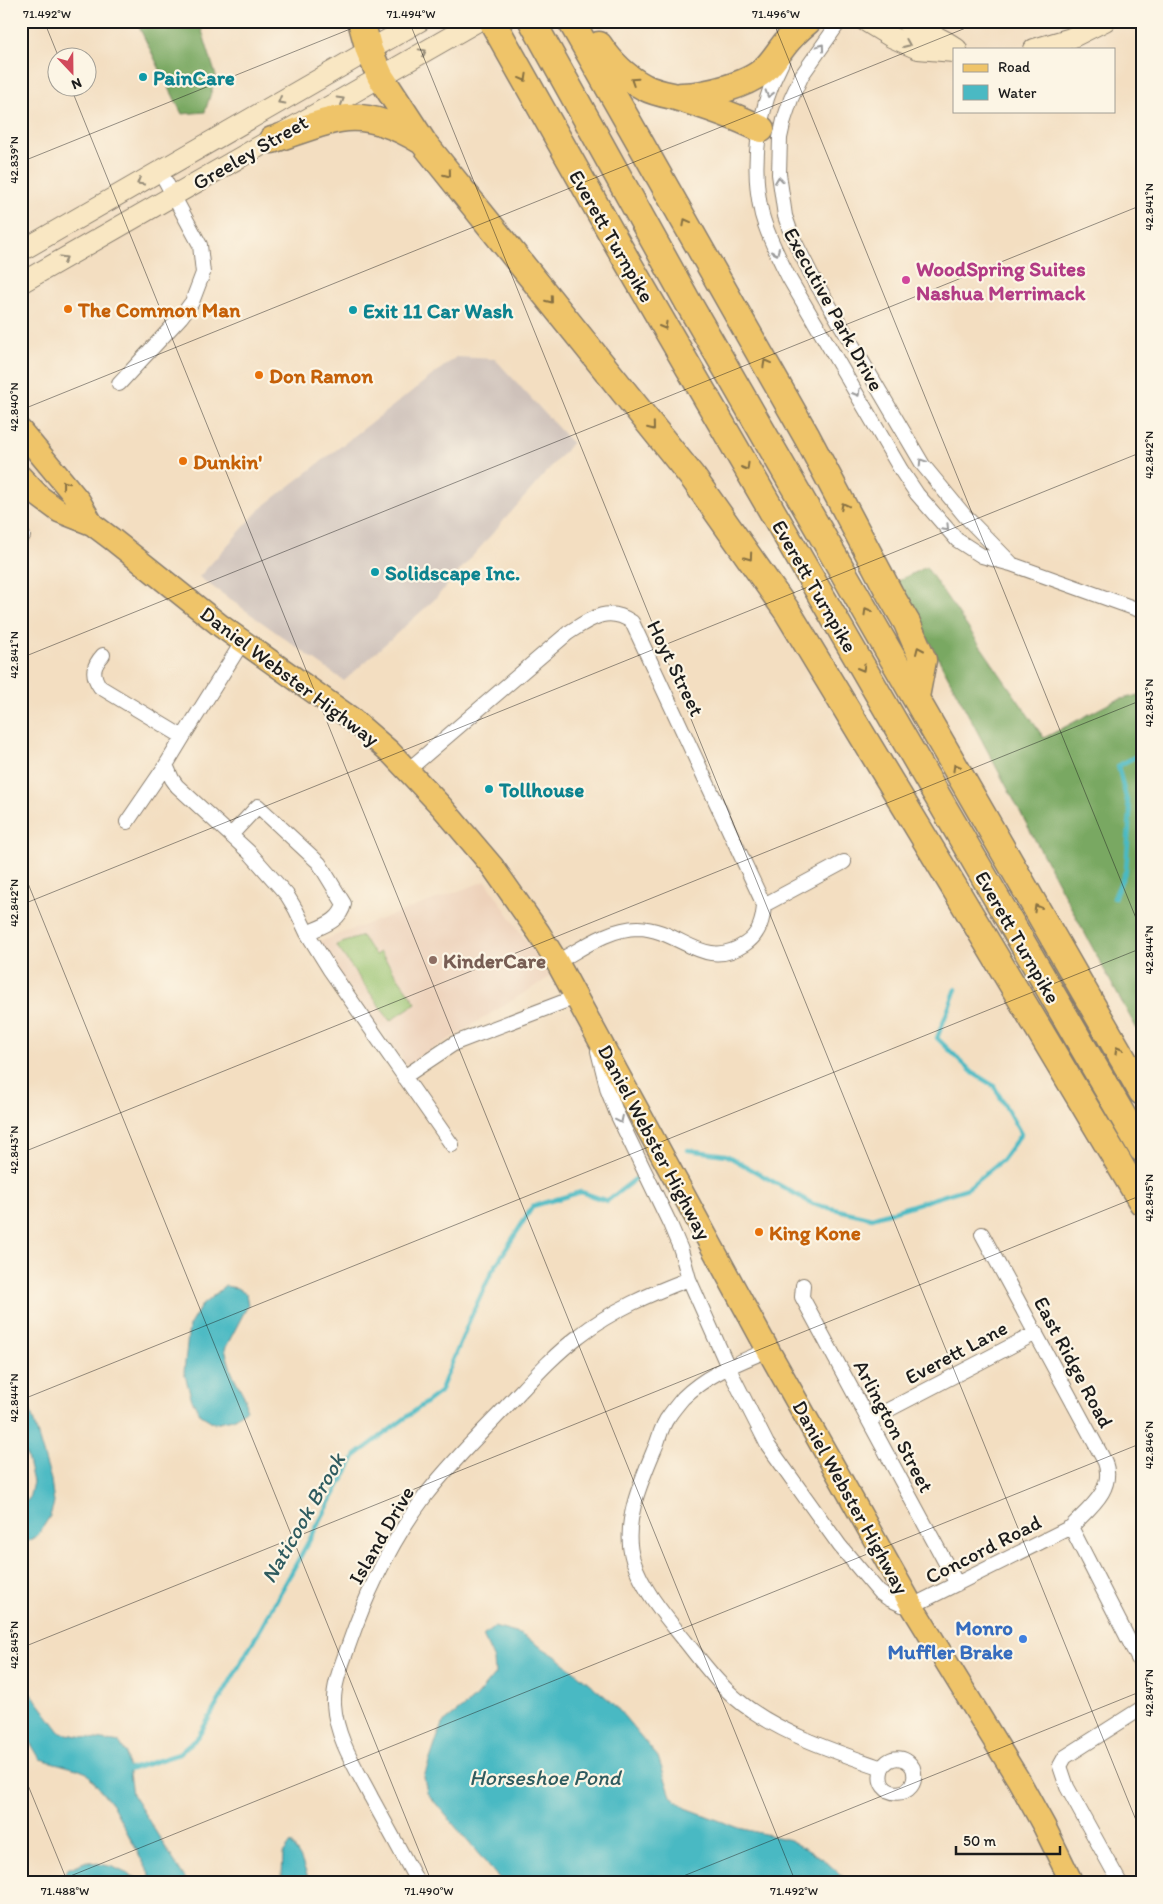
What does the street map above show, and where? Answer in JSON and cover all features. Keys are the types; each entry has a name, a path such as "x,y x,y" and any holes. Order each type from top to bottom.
{"highway":[{"path":"360,21 368,50 380,76 423,142 694,480 787,611 1142,1202"},
{"name":"Everett Turnpike","path":"532,21 689,304 1142,1092"},
{"path":"571,21 807,437 906,623 923,660 916,697"},
{"path":"585,21 611,63 644,87 744,120 770,134"},
{"path":"673,96 696,96 743,82 766,69 790,37 809,21"},
{"name":"Everett Turnpike","path":"496,28 600,215 1142,1149"},
{"path":"272,140 336,119 352,117 382,121 398,127 423,142"}],"main road":[{"name":"Greeley Street","path":"21,251 420,21"},
{"name":"Greeley Street","path":"21,283 478,21"},
{"path":"865,21 891,37 918,49 953,50"},
{"path":"905,21 945,40 953,48"},
{"path":"1037,48 1070,38 1106,21"},
{"name":"Daniel Webster Highway","path":"21,431 78,501 92,524"},
{"name":"Daniel Webster Highway","path":"21,477 40,497 59,511 92,524 243,641 352,718 408,770 492,866 540,933 557,962 768,1350 912,1606 1018,1779 1072,1883"}],"street":[{"name":"Executive Park Drive","path":"809,21 783,60 774,77 767,100 770,134 785,216 792,236 812,276 924,465 965,516 1012,564"},
{"name":"Executive Park Drive","path":"840,21 802,75 791,99 770,134 757,164 760,200 768,232 789,278 901,470 917,494 937,518 965,546 982,556 1012,564 1142,612"},
{"path":"120,384 181,317 192,302 203,273 200,245 160,171"},
{"name":"Hoyt Street","path":"408,770 568,633 585,622 603,614 615,613 623,616 632,622 638,632 764,905"},
{"path":"127,822 166,765 243,641"},
{"path":"103,655 96,663 93,671 95,680 100,687 183,737"},
{"path":"166,765 172,779 178,786 249,852 287,895 307,934 330,970 452,1145"},
{"path":"231,835 258,806 319,862 344,904 342,913 334,920 307,934"},
{"path":"557,962 612,934 636,928 665,934 700,951 713,955 725,953 747,943 756,935 761,925 764,905 844,862"},
{"path":"404,1077 455,1043 576,997"},
{"path":"591,1024 608,1091 617,1114 659,1198 681,1250 689,1279 728,1367 767,1444 840,1546 879,1592 902,1605 912,1606"},
{"name":"East Ridge Road","path":"982,1234 1105,1462 1108,1471 1105,1488 1101,1495 1071,1527"},
{"name":"Island Drive","path":"418,1883 351,1759 336,1720 334,1701 339,1672 357,1622 383,1564 407,1522 446,1470 543,1368 577,1336 605,1317 634,1302 689,1279"},
{"name":"Arlington Street","path":"803,1285 802,1297 957,1584"},
{"name":"Everett Lane","path":"869,1420 1036,1333"},
{"path":"768,1350 728,1367 699,1384 667,1417 643,1477 635,1503 630,1534 633,1558 644,1586 672,1625 702,1663 748,1709 776,1726 820,1746 882,1768"},
{"path":"1071,1527 1142,1666"},
{"name":"Concord Road","path":"912,1606 1071,1527"},
{"path":"1120,1883 1067,1786 1060,1766 1065,1757 1142,1708"}],"shaded area":[{"path":"456,357 495,359 572,443 434,600 344,681 199,577 260,509"},
{"name":"KinderCare","path":"486,881 550,977 407,1065 315,943"}],"green space":[{"path":"136,21 199,21 216,76 205,112 182,114"},
{"path":"926,567 1044,738 1114,701 1142,694 1142,1038 897,581"},
{"path":"362,936 375,955 380,952 416,1003 390,1021 336,945"}],"water":[{"path":"225,1286 237,1288 246,1294 248,1305 225,1349 232,1373 245,1398 246,1410 233,1419 214,1423 201,1415 192,1400 184,1372 189,1326 201,1306"},
{"path":"21,1394 27,1399 51,1480 54,1503 50,1516 38,1535 22,1545 21,1505 29,1499 33,1482 27,1457 21,1443"},
{"name":"Horseshoe Pond","path":"494,1627 520,1634 557,1657 613,1703 658,1757 671,1796 686,1808 739,1828 790,1840 823,1859 850,1883 505,1883 427,1793 424,1777 442,1724 474,1699 495,1674 494,1660 483,1636"},
{"path":"21,1689 31,1693 61,1733 120,1743 126,1753 132,1794 188,1883 59,1883 67,1869 87,1861 113,1867 141,1880 151,1877 112,1804 87,1773 40,1759 21,1727"},
{"path":"291,1843 301,1859 310,1883 276,1883 282,1876 283,1854"}],"waterway":[{"name":"Naticook Brook","path":"1114,898 1126,870 1130,813 1118,766 1142,753"},
{"name":"Naticook Brook","path":"688,1150 726,1155 813,1204 872,1218 968,1188 1002,1160 1021,1134 994,1086 973,1073 937,1038 956,989"},
{"name":"Naticook Brook","path":"124,1768 128,1770 179,1754 198,1737 261,1628 356,1455 440,1392 491,1273 533,1206 581,1192 607,1201 638,1177"}],"place":[{"name":"PainCare","path":"143,77"},
{"name":"WoodSpring Suites Nashua Merrimack","path":"906,280"},
{"name":"The Common Man","path":"68,309"},
{"name":"Exit 11 Car Wash","path":"353,310"},
{"name":"Don Ramon","path":"259,375"},
{"name":"Dunkin'","path":"183,461"},
{"name":"Solidscape Inc.","path":"375,572"},
{"name":"Tollhouse","path":"489,789"},
{"name":"KinderCare","path":"433,960"},
{"name":"King Kone","path":"759,1232"},
{"name":"Monro Muffler Brake","path":"1023,1639"}]}
